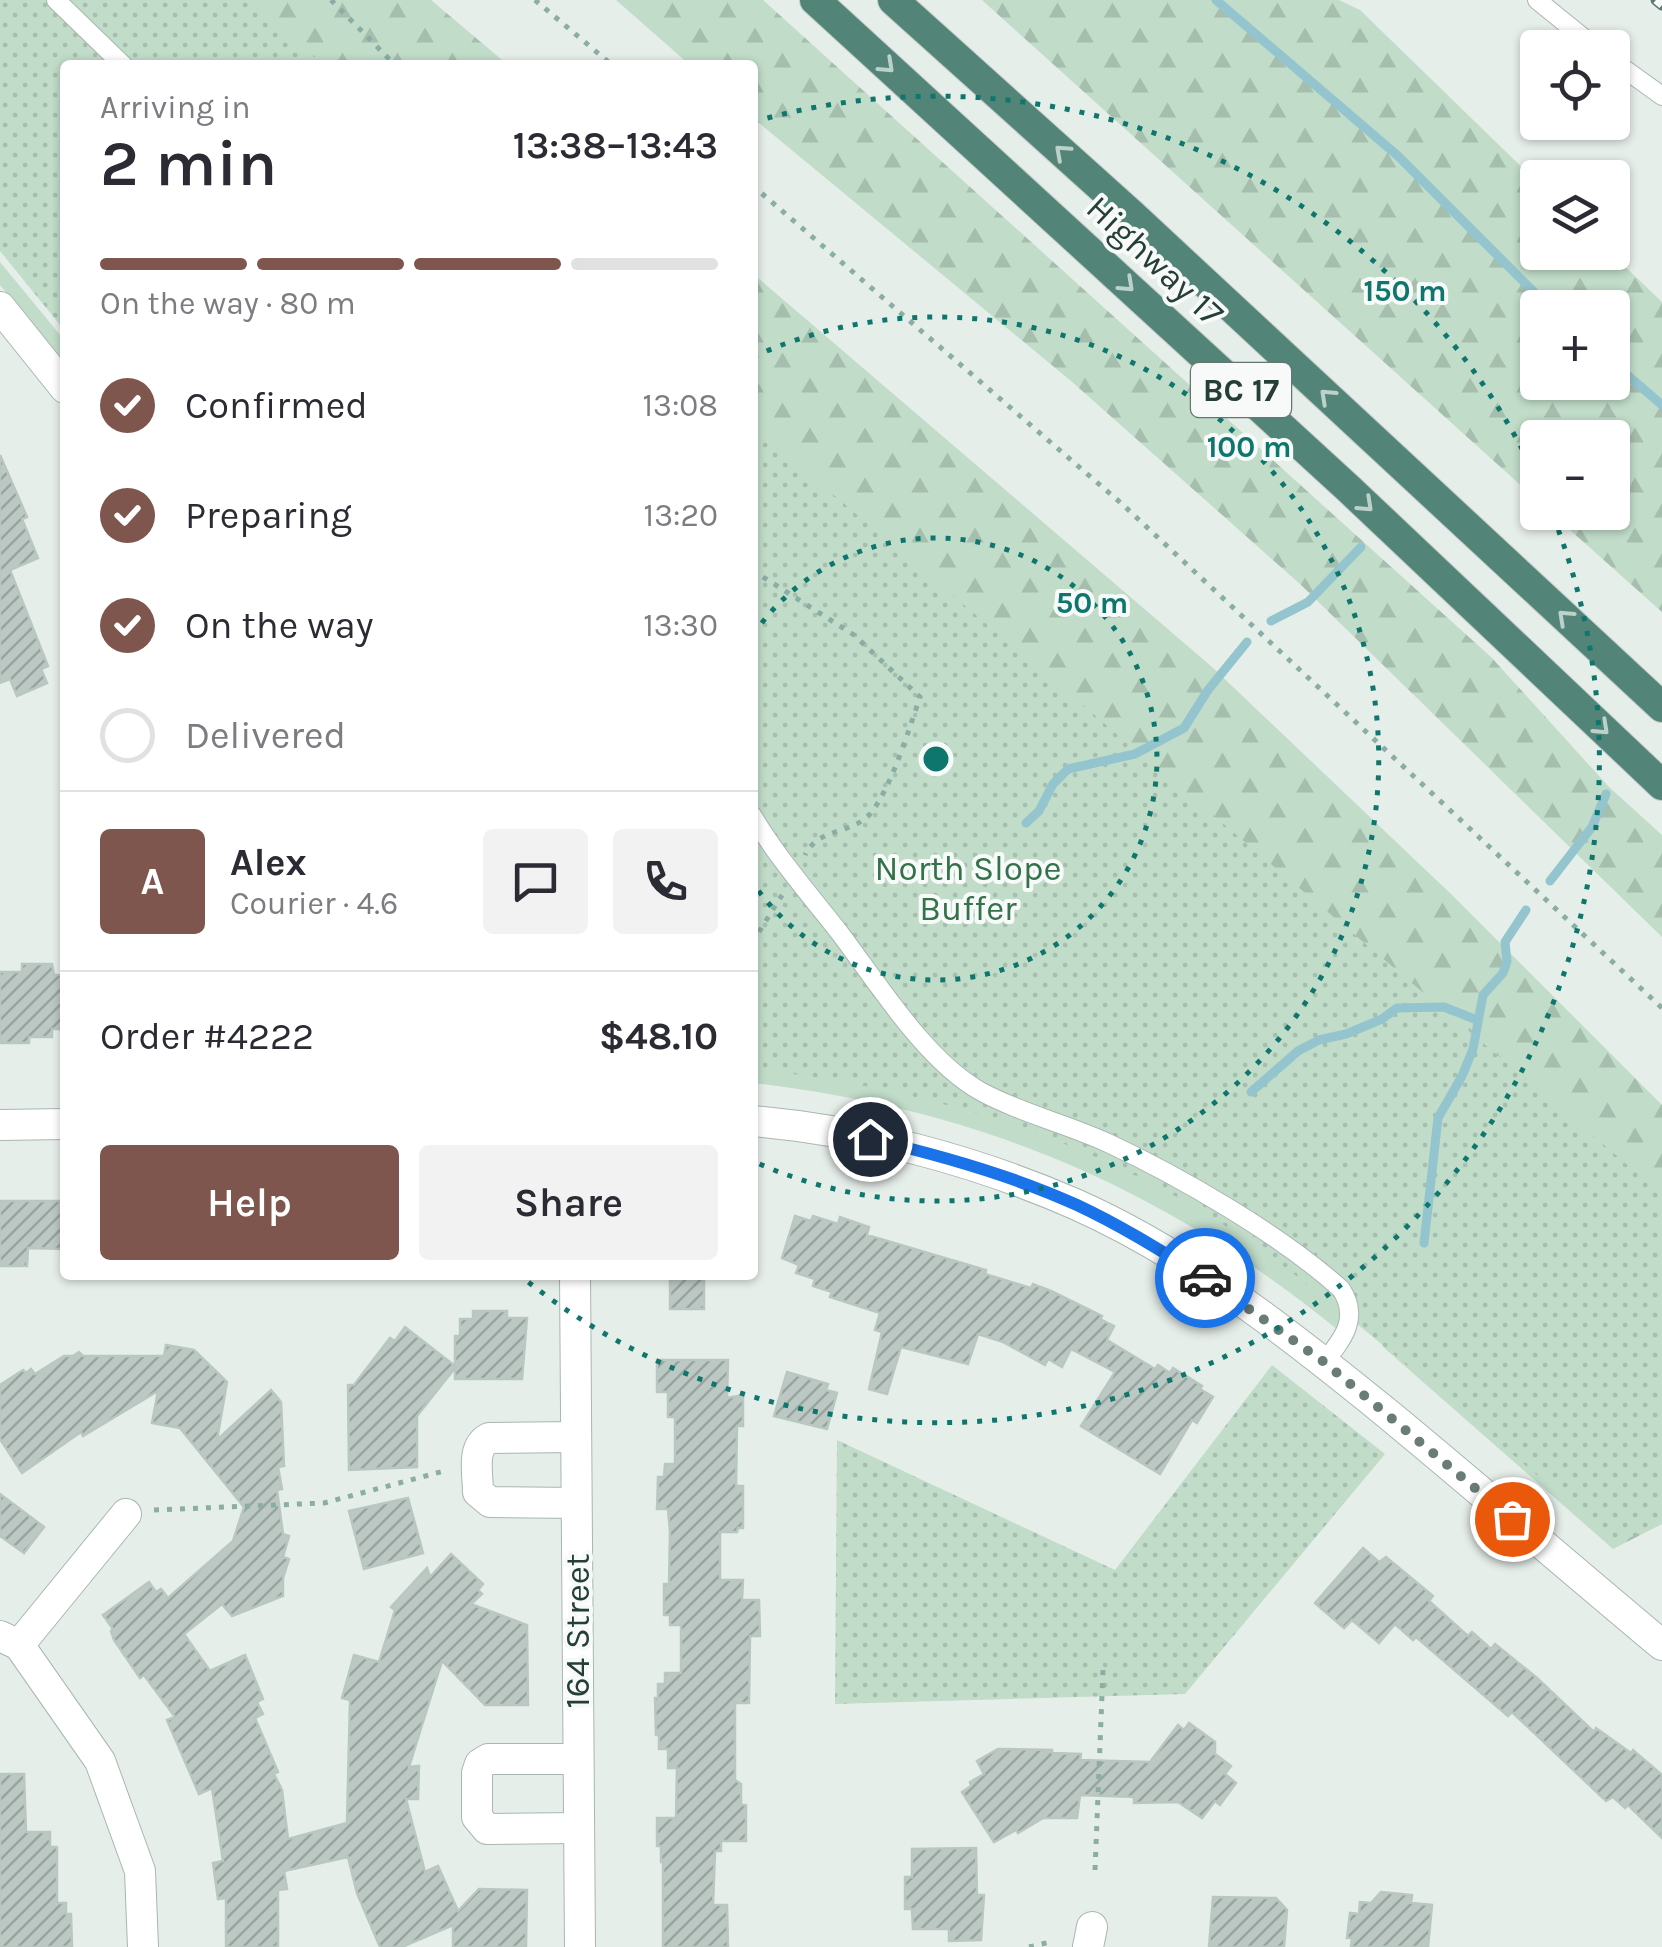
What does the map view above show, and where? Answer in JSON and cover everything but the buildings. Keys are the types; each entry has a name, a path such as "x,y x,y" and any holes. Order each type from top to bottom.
{"highway":[{"name":"Highway 17","path":"815,0 1349,490 1662,785"},
{"name":"Highway 17","path":"893,0 1132,215 1662,707"}],"street":[{"path":"0,307 60,382"},
{"path":"758,1122 841,1132 927,1152 1075,1204 1132,1233 1220,1287 1324,1362 1662,1645"},
{"path":"0,1125 60,1124"},
{"name":"164 Street","path":"574,1280 580,1947"},
{"path":"478,1468 478,1448 488,1438 575,1437"},
{"name":"164 Street","path":"478,1468 478,1492 490,1502 576,1502"},
{"path":"126,1514 10,1640 100,1761 140,1871 143,1947"},
{"name":"164 Street","path":"578,1759 488,1759 480,1764 477,1773 480,1825 578,1828"}],"lane":[{"path":"56,0 118,60"},
{"path":"1537,0 1574,30"},
{"path":"1630,73 1662,96"},
{"path":"758,826 901,1016 959,1077 983,1092 1148,1164 1239,1216 1340,1288 1347,1298 1349,1326 1324,1362"}],"path":[{"path":"331,0 390,60"},
{"path":"535,0 606,60"},
{"path":"758,190 1136,516 1662,1008"},
{"path":"758,574 854,635 920,697 901,752 872,812 860,822 825,834 811,844 758,934"},
{"path":"126,1514 180,1507 324,1502 457,1468 478,1468"},
{"path":"1095,1870 1103,1670"},
{"path":"1029,1947 1050,1942"}],"green space":[{"path":"0,0 248,0 319,60 60,60 60,325 0,251"},
{"path":"69,0 431,0 502,60 132,60"},
{"path":"616,0 763,0 1491,657 1609,787 1662,835 1662,937 1300,584 1071,381 758,122 758,60 684,60"},
{"path":"982,0 1339,0 1360,10 1520,165 1520,270 1629,270 1662,302 1662,612 1570,530 1630,530 1630,420 1520,420 1520,485"},
{"path":"0,262 60,335 60,359 0,285"},
{"name":"North Slope Buffer","path":"758,278 1211,666 1452,895 1662,1105 1662,1524 1613,1549 1382,1346 1394,1301 758,807"},
{"name":"North Slope Buffer","path":"758,431 1662,1194 1662,1521 1618,1544 1310,1286 1222,1224 1139,1177 1033,1132 979,1114 811,1077 758,1070"},
{"path":"758,1065 954,1082 1178,1189 1338,1301 1342,1316 1338,1330 1203,1234 1064,1162 991,1135 836,1095 758,1084"},
{"path":"1272,1365 1385,1454 1185,1694 835,1704 837,1440 1115,1570"}],"waterway":[{"path":"1216,0 1398,156 1532,290"},
{"path":"1630,377 1662,405"},
{"path":"1271,621 1308,602 1361,547"},
{"path":"1026,823 1068,769 1135,754 1184,728 1208,690 1247,642"},
{"path":"1550,881 1592,827 1606,794"},
{"path":"1424,1243 1438,1118 1473,1049 1483,995 1503,973 1507,961 1505,942 1526,910"},
{"path":"1251,1092 1298,1051 1382,1019 1397,1008 1444,1007 1477,1020"}],"railway":[{"path":"1656,0 1662,5"}],"way so far":[{"path":"1205,1278 1324,1362 1512,1519"}],"route":[{"path":"870,1139 927,1152 1075,1204 1205,1278"}]}
